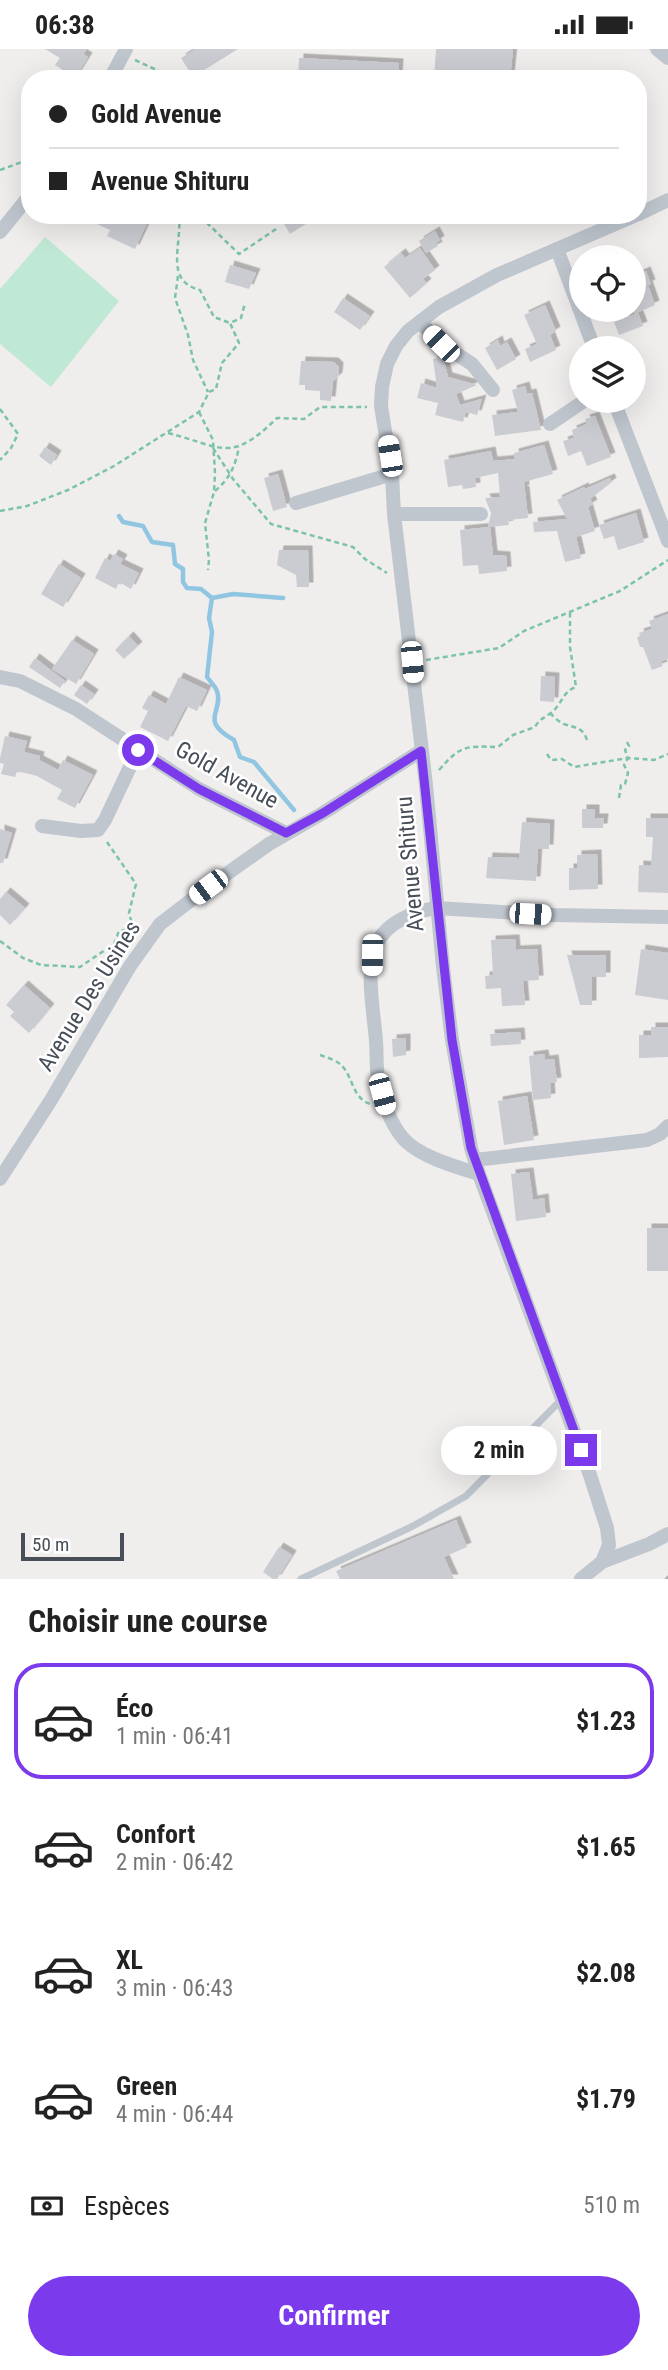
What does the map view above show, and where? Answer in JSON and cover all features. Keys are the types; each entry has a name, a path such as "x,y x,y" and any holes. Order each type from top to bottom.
{"street":[{"path":"657,49 668,58"},
{"path":"115,70 125,52"},
{"name":"Avenue Shituru","path":"647,210 668,200"},
{"path":"0,232 21,206"},
{"name":"Avenue Shituru","path":"602,1562 609,1545 607,1528 477,1167 452,1040 426,785 394,514 392,474 380,407 387,364 408,331 439,307 468,290 616,224"},
{"path":"556,250 589,336"},
{"path":"420,322 441,344 472,364 493,390"},
{"path":"550,424 569,411"},
{"path":"619,413 668,541"},
{"path":"296,503 392,474"},
{"path":"394,514 481,515"},
{"name":"Gold Avenue","path":"0,677 20,681 76,709 199,789 286,833"},
{"path":"42,827 81,831 98,829 105,820 138,750"},
{"name":"Avenue Des Usines","path":"2,1170 58,1089 130,966 160,924 286,833 323,813 421,751"},
{"path":"668,918 437,908 421,910 389,928 377,942 372,955 372,1001 378,1077 386,1110 404,1140 439,1161 477,1167 647,1140 660,1134 668,1126"},
{"path":"581,1579 602,1562 668,1534"}],"lane":[{"path":"301,1579 413,1526 466,1496 562,1399"}],"path":[{"path":"125,52 159,70"},
{"path":"0,170 21,162"},
{"path":"179,224 175,298 188,335 193,360 209,392"},
{"path":"208,224 239,254 276,229"},
{"path":"178,276 186,286 200,290 214,317 230,323 241,318 245,303"},
{"path":"0,511 27,506 68,490 168,433 199,412 209,392 216,389 222,363 239,343 230,323"},
{"path":"168,433 225,450 239,447 260,434 277,418 304,419 320,407 380,407"},
{"path":"0,409 18,433 11,448 0,460"},
{"path":"199,412 213,440 214,448 214,492 205,523 208,570"},
{"path":"214,492 235,468 239,447"},
{"path":"214,448 230,475 271,524 353,547 365,559 403,582"},
{"path":"412,662 499,648 524,631 620,591 668,560"},
{"path":"426,785 456,751 473,746 498,747 513,736 535,727 539,719 550,713 568,689 576,687 570,647 570,613"},
{"path":"550,713 561,723 577,727 585,733 587,740"},
{"path":"626,742 629,746 625,750 628,758"},
{"path":"547,754 551,760 562,759 574,767 628,758 654,760 668,754"},
{"path":"619,798 621,785 625,784 628,773 624,765 628,758"},
{"path":"0,941 23,958 41,965 80,967 114,944 119,931 133,928 129,913 136,884 98,829"},
{"path":"320,1055 341,1065 352,1087 365,1103 386,1110"}],"green space":[{"path":"45,237 119,301 51,387 0,344 0,289"}],"building":[{"path":"45,49 87,49 83,54 88,57 80,70 63,70 55,65 60,58"},
{"path":"196,49 238,49 204,70 189,70 181,58"},
{"path":"436,49 513,49 511,70 435,70"},
{"path":"299,58 399,63 399,70 298,70"},
{"path":"97,224 147,224 135,249 107,236 110,230"},
{"path":"284,224 306,224 290,234"},
{"path":"435,231 440,240 436,243 438,246 426,253 419,241"},
{"path":"420,248 435,270 423,279 427,283 410,298 384,267 401,253 405,258"},
{"path":"230,265 256,273 249,289 225,282"},
{"path":"646,271 651,284 648,285 655,305 646,309"},
{"path":"343,298 370,316 360,330 334,312"},
{"path":"545,305 556,331 550,335 556,350 530,362 525,349 537,344 524,315"},
{"path":"614,322 641,322 643,326 619,335"},
{"path":"498,340 500,346 507,342 516,359 497,370 485,348"},
{"path":"443,357 448,377 477,385 456,394 460,405 482,399 477,415 466,412 463,422 435,415 438,403 417,398 421,383 437,388 433,359"},
{"path":"301,361 334,362 339,367 338,377 333,381 331,401 320,400 320,391 305,390 305,385 299,385"},
{"path":"525,386 527,394 532,393 541,430 495,436 492,415 518,412 512,390"},
{"path":"595,416 611,457 587,466 581,451 568,456 563,441 574,438 572,430 587,424 585,419"},
{"path":"544,445 553,474 524,482 525,489 522,490 525,491 528,518 508,520 509,525 488,527 491,513 485,498 500,497 498,473 475,478 476,487 448,487 444,460 491,451 493,461 515,459 514,453"},
{"path":"45,447 57,455 51,465 39,456"},
{"path":"278,474 287,507 273,511 264,478"},
{"path":"610,478 612,482 590,499 593,504 588,507 595,531 576,537 581,558 565,562 557,531 534,532 533,522 567,519 557,500"},
{"path":"636,513 644,542 618,550 614,536 604,539 599,525"},
{"path":"490,527 493,555 506,556 507,571 479,574 478,565 463,566 460,530"},
{"path":"279,550 308,550 309,587 297,587 296,575 277,565"},
{"path":"114,554 123,559 120,564 139,573 131,589 119,582 116,589 95,578 105,558 110,561"},
{"path":"59,564 81,578 63,607 41,594"},
{"path":"668,614 668,659 661,661 663,666 652,670 637,637 640,636 639,633 652,629 649,621"},
{"path":"129,636 138,646 124,659 115,650"},
{"path":"72,640 94,654 76,684 52,669"},
{"path":"35,658 65,681 60,688 29,667"},
{"path":"541,676 555,677 554,702 540,701"},
{"path":"179,677 207,690 197,711 186,706 168,741 140,727 148,711 142,708 149,695 166,704"},
{"path":"81,685 94,694 87,704 74,695"},
{"path":"5,736 27,741 24,752 40,756 39,760 58,770 63,760 93,775 75,808 57,799 62,790 37,776 17,771 15,777 1,774 4,764 0,763 0,758"},
{"path":"582,809 595,809 595,818 604,818 603,828 582,828"},
{"path":"646,818 668,818 668,893 638,892 639,865 651,866 653,837 646,837"},
{"path":"522,822 550,824 549,849 538,849 536,881 486,878 488,857 519,858"},
{"path":"0,829 12,833 3,863 0,863"},
{"path":"597,854 598,889 569,890 569,868 577,868 577,855"},
{"path":"6,892 25,908 10,925 0,915 0,899"},
{"path":"515,939 516,950 537,949 539,980 523,981 525,1005 502,1006 501,988 486,989 485,976 493,975 491,940"},
{"path":"641,949 668,953 668,1000 635,995"},
{"path":"567,955 606,955 606,977 592,977 592,1005 580,1005"},
{"path":"24,985 50,1008 29,1033 10,1016 14,1012 6,1005"},
{"path":"651,1027 668,1027 668,1057 639,1058 639,1035 651,1035"},
{"path":"520,1032 521,1044 491,1046 490,1034"},
{"path":"406,1038 406,1055 393,1057 392,1039"},
{"path":"544,1054 545,1060 554,1059 557,1082 550,1083 551,1098 533,1100 529,1056"},
{"path":"527,1096 534,1140 504,1145 498,1101"},
{"path":"529,1172 533,1200 544,1198 546,1217 516,1221 511,1174"},
{"path":"647,1228 668,1228 668,1271 647,1271"},
{"path":"456,1520 467,1547 444,1557 454,1579 340,1579 336,1571"},
{"path":"279,1547 292,1555 277,1579 273,1579 263,1572"}],"waterway":[{"path":"119,516 123,522 143,526 152,542 173,545 175,564 183,569 183,582 187,588 201,589 212,598 209,618 212,632 207,677 217,691 217,727 234,740 240,757 254,762 294,810"},
{"path":"212,598 233,594 283,598"}],"route":[{"path":"138,750 199,789 286,833 323,813 421,751 452,1040 471,1148 478,1174 581,1450"}]}
